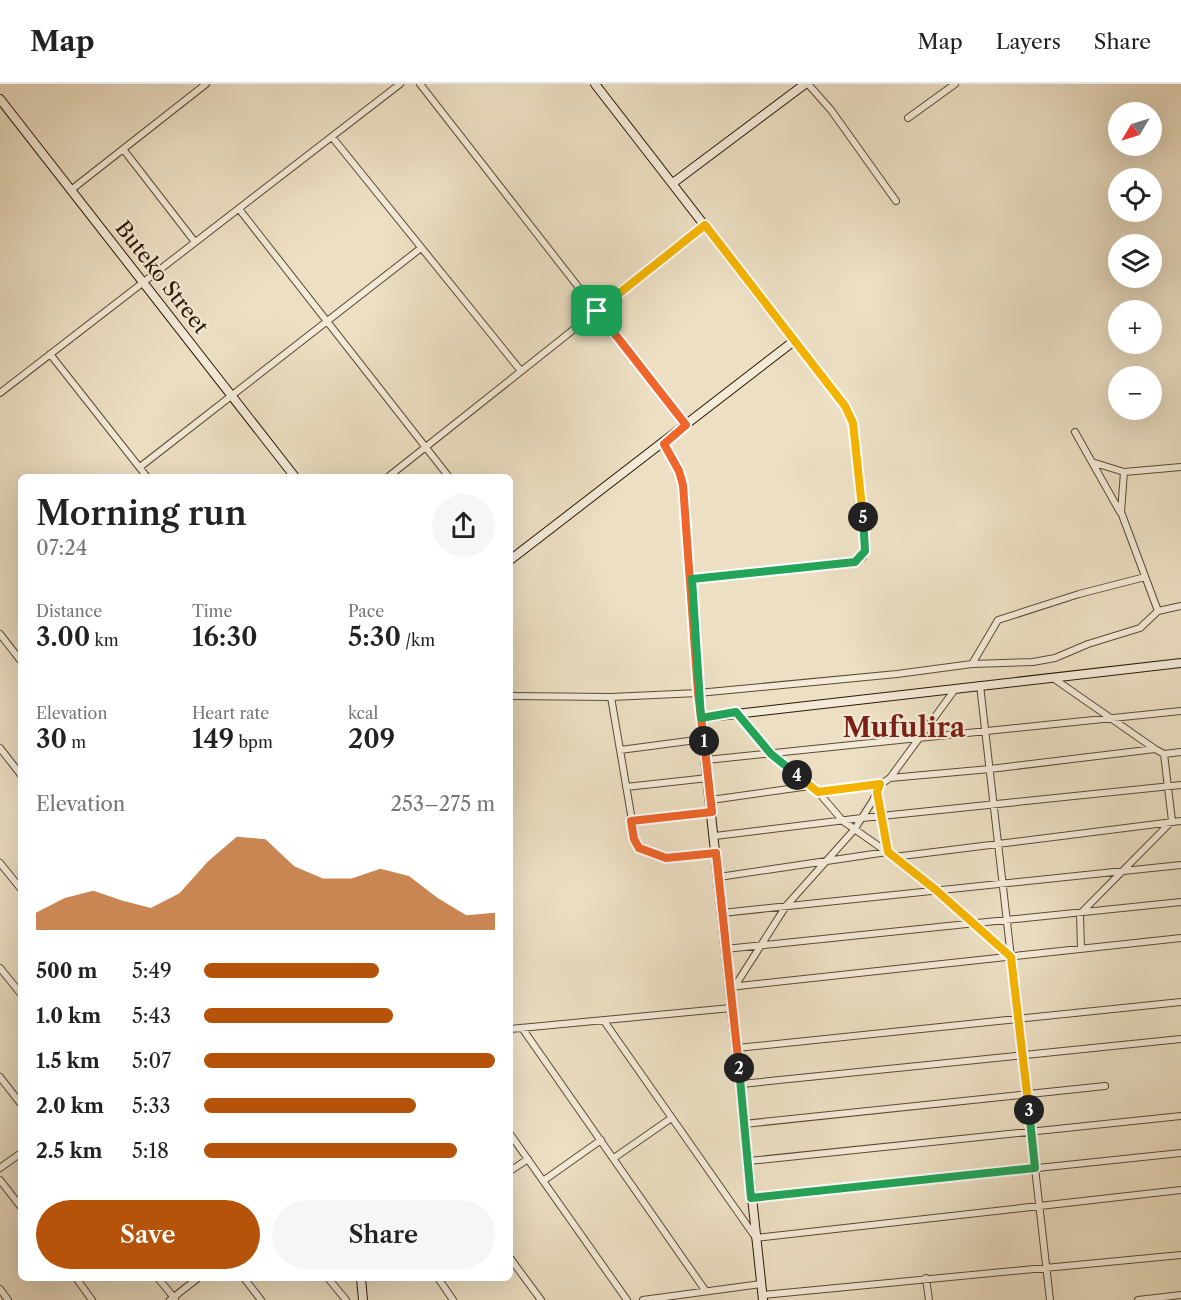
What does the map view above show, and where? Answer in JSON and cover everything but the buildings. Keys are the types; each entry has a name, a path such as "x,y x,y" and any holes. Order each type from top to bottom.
{"street":[{"path":"71,190 206,84"},
{"path":"0,393 400,84"},
{"path":"420,84 686,425"},
{"path":"595,84 845,406 853,423 866,543 863,557 851,563 692,579"},
{"path":"673,183 807,84 831,110 896,201"},
{"path":"908,118 955,84"},
{"name":"Buteko Street","path":"0,99 294,474"},
{"path":"332,137 521,371"},
{"path":"123,149 195,242"},
{"path":"239,209 447,474"},
{"path":"392,474 705,225"},
{"path":"140,467 421,248"},
{"path":"513,557 664,444 795,341"},
{"path":"50,354 145,474"},
{"path":"1075,432 1120,512 1158,610"},
{"path":"664,444 679,471 683,485 692,579 698,693 725,949 732,986 731,1008 763,1298 926,1278 1181,1255"},
{"path":"1095,464 1124,472 1181,467"},
{"path":"1120,512 1124,472"},
{"path":"972,664 998,620 1079,594 1145,578"},
{"path":"513,696 611,698 698,693 897,674 972,664 1033,662 1055,658 1095,641 1140,628 1158,610 1181,606"},
{"path":"0,634 18,657"},
{"path":"701,718 980,684 1181,663"},
{"path":"1053,678 1155,749 1164,754 1181,752"},
{"path":"980,684 1050,1300"},
{"path":"818,792 880,784 890,778 956,688"},
{"path":"611,698 636,844 656,856 716,853"},
{"path":"706,760 918,740 1107,717 1181,711"},
{"path":"736,712 771,754 818,792 843,821 891,854 936,890 1011,957"},
{"path":"620,750 704,739"},
{"path":"0,748 18,771"},
{"path":"890,778 990,769 1155,749"},
{"path":"1081,950 1080,914 1172,821 1170,787 1164,754"},
{"path":"626,787 708,778"},
{"path":"732,986 786,906 854,830 880,784"},
{"path":"714,836 862,818 1181,785"},
{"path":"711,800 810,786"},
{"path":"877,792 891,854"},
{"path":"631,821 712,812"},
{"path":"719,877 826,861 999,844 1181,821"},
{"path":"0,862 18,885"},
{"path":"723,913 1181,864"},
{"path":"725,949 1181,902"},
{"path":"732,986 1181,939"},
{"path":"0,968 18,990"},
{"path":"737,1048 1181,1002"},
{"path":"513,1029 731,1008"},
{"path":"604,1021 670,1119 756,1238"},
{"path":"522,1028 705,1290"},
{"path":"741,1084 1181,1039"},
{"path":"0,1077 18,1100"},
{"path":"744,1124 1105,1086"},
{"path":"748,1161 1181,1116"},
{"path":"614,1158 670,1119"},
{"path":"513,1138 627,1300"},
{"path":"543,1180 601,1140"},
{"path":"751,1198 1181,1153"},
{"path":"0,1168 18,1155"},
{"path":"513,1169 528,1159"},
{"path":"0,1180 18,1203"},
{"path":"756,1238 1040,1204 1181,1190"},
{"path":"513,1262 541,1300"},
{"path":"926,1278 929,1300"},
{"path":"77,1281 92,1300"},
{"path":"160,1281 173,1299 194,1281"},
{"path":"246,1281 261,1300"},
{"path":"330,1281 346,1300"},
{"path":"361,1281 363,1300"},
{"path":"440,1281 453,1300"},
{"path":"643,1300 761,1284"},
{"path":"0,1289 8,1300"},
{"path":"1138,1300 1181,1295"}],"district":[{"name":"Mufulira","path":"904,727"}],"route":[{"path":"597,311 686,425 664,444 679,471 683,485 692,579 698,693 712,812 631,821 636,844 639,848 656,856 666,858 716,853 751,1198 1035,1168 1011,957 936,890 888,852 877,792 880,784 818,792 771,754 736,712 701,718 692,579 851,563 863,557 866,543 856,444 853,423 845,406 705,225 597,311"}]}
